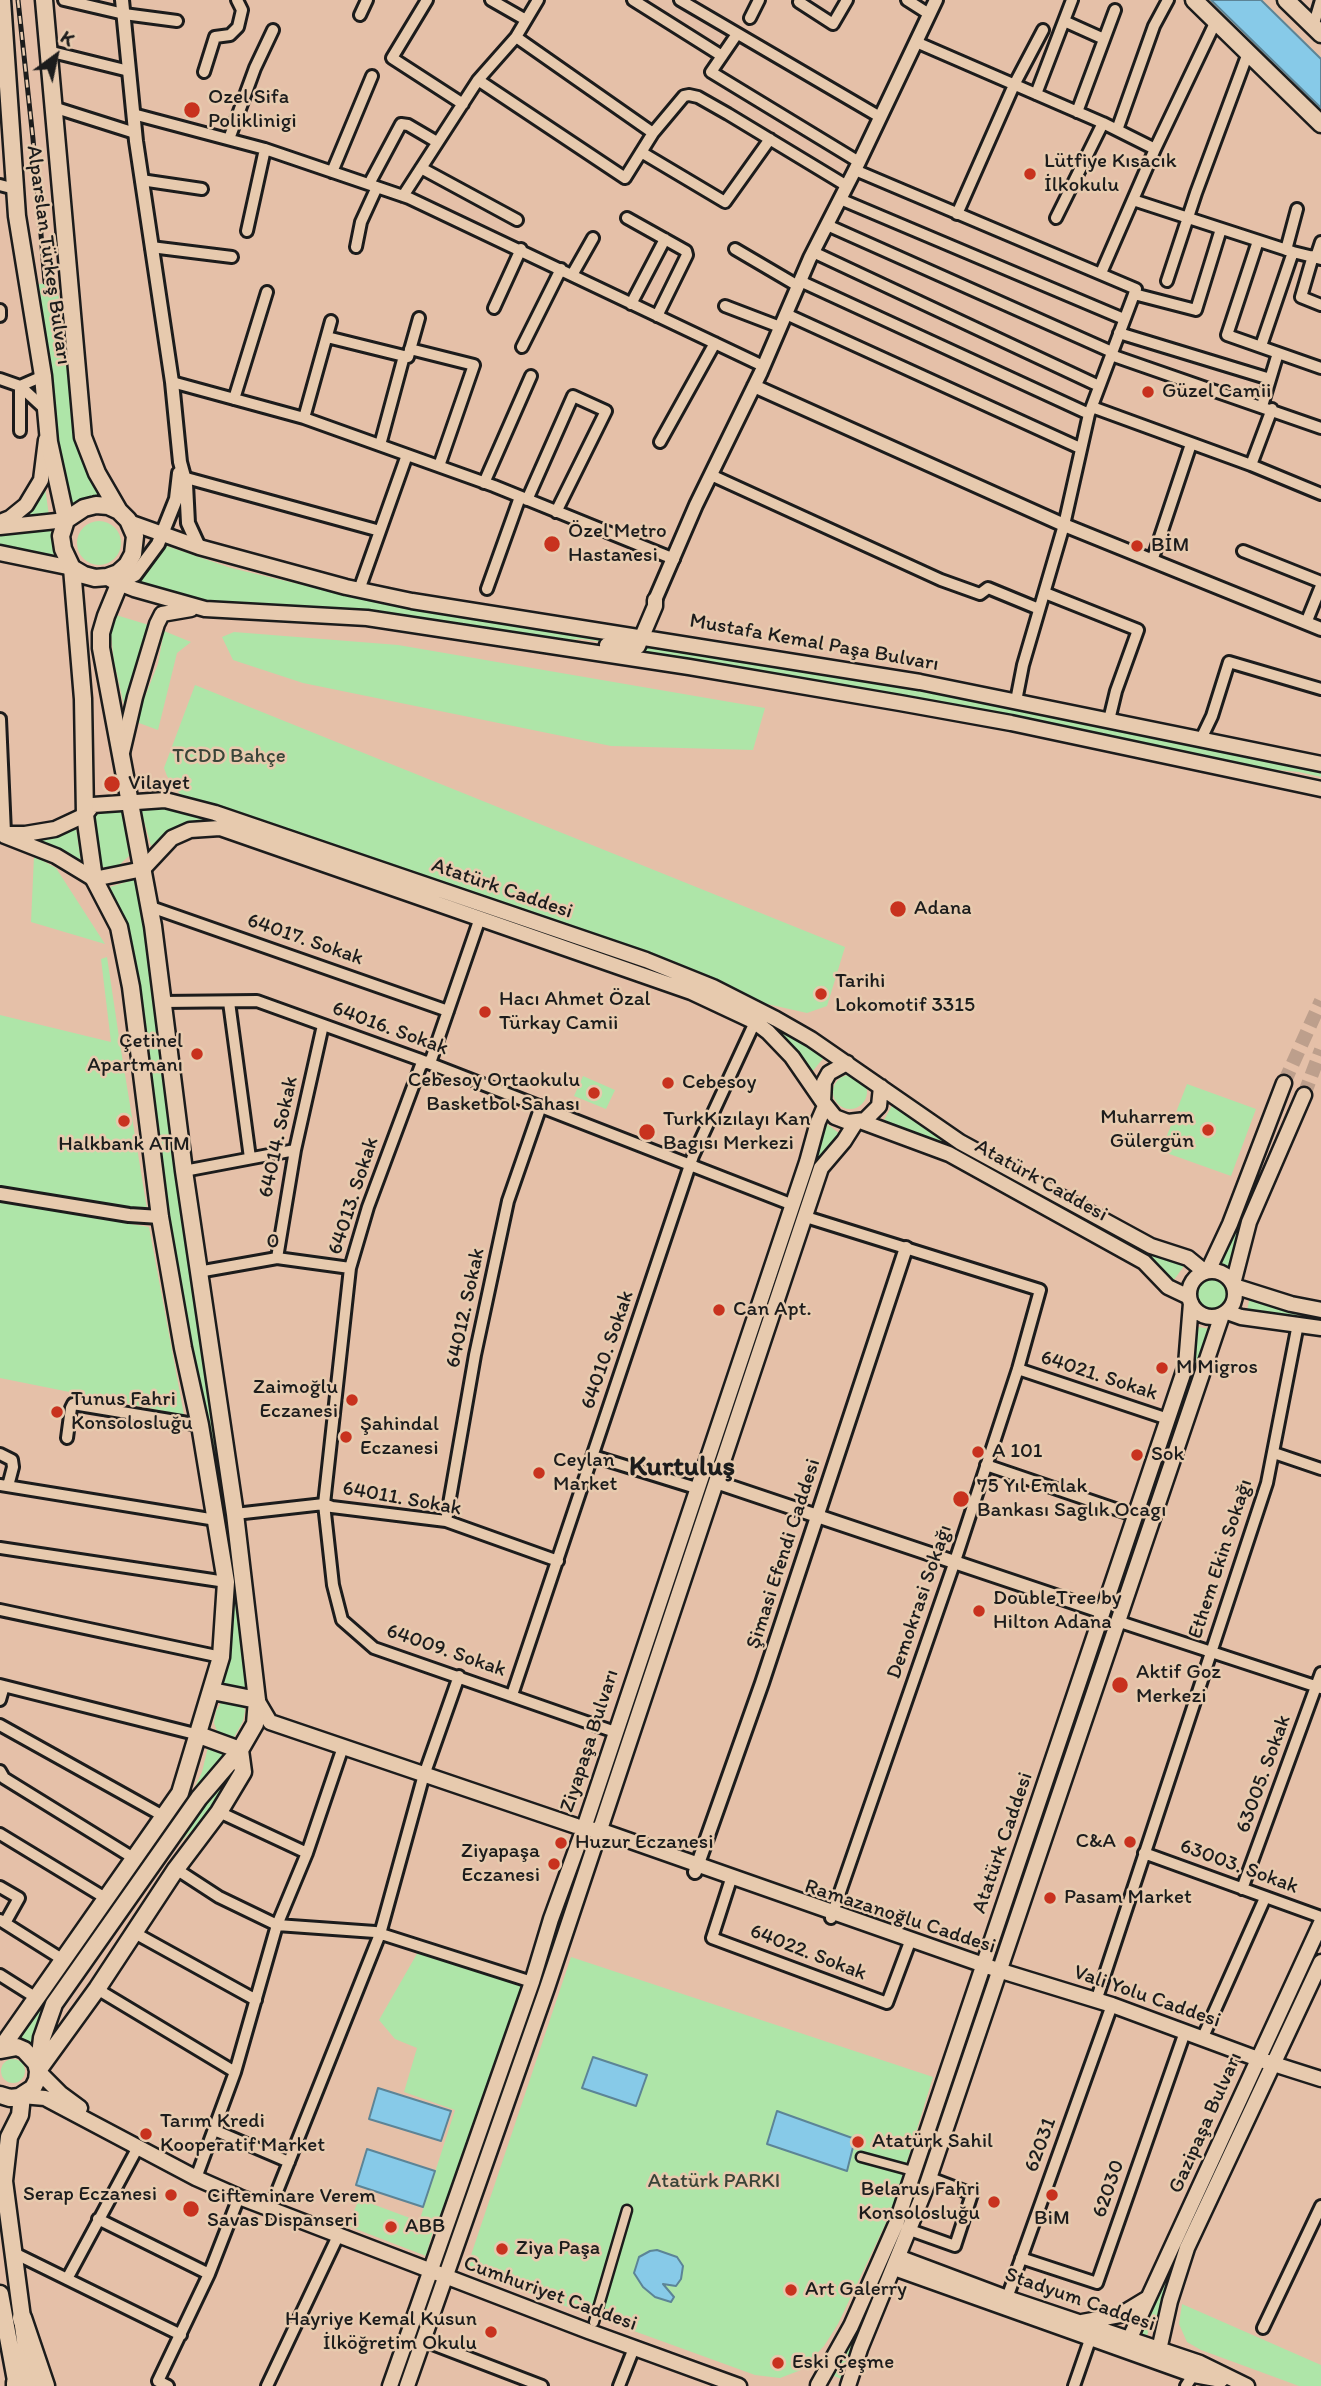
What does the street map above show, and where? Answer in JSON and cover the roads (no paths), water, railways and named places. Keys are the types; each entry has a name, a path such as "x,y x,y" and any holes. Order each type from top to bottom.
{"highway":[{"path":"22,2318 45,2386"}],"main road":[{"name":"Alparslan Türkeş Bulvarı","path":"2,0 8,187 17,216 43,376 47,432 66,520"},
{"name":"Alparslan Türkeş Bulvarı","path":"44,0 81,424 88,454 124,517"},
{"path":"1195,0 1321,124"},
{"path":"1286,0 1317,31"},
{"path":"0,522 10,518 26,505 41,480 47,432"},
{"path":"0,527 66,520 84,508 108,506 124,517 135,542 127,565 112,580 101,633 101,649 143,869 198,1272 236,1514 257,1700 255,1724 240,1750 199,1798 54,2004 42,2038 33,2088 22,2096 10,2098 0,2095"},
{"name":"Mustafa Kemal Paşa Bulvarı","path":"124,517 199,547 355,589 425,603 620,633 638,639 664,640 919,682 1321,764"},
{"path":"0,2050 65,1961 180,1793 221,1657 226,1582 200,1425 183,1348 160,1217 131,987 119,927 94,879 85,815 83,699 72,568 66,559 61,536 66,520"},
{"path":"0,553 72,568 84,575 112,580 201,608"},
{"path":"655,600 655,606 638,639 639,652 648,657 672,660 676,666"},
{"path":"121,759 135,697 162,614 201,608"},
{"name":"Mustafa Kemal Paşa Bulvarı","path":"201,608 345,615 676,666 1011,723 1321,789"},
{"path":"620,633 648,618"},
{"path":"648,618 654,631 664,640"},
{"path":"558,648 576,641 624,648 638,639"},
{"name":"Atatürk Caddesi","path":"2,834 55,829 85,815 93,805 165,800 215,813 646,960 713,987 776,1019 847,1063"},
{"name":"Atatürk Caddesi","path":"143,869 172,838 190,830 220,828 691,992 755,1022 768,1032 792,1057 824,1104"},
{"path":"2,834 56,856 94,879 143,869"},
{"path":"847,1063 881,1087 879,1106 873,1114 858,1121 841,1121 824,1104 822,1092 829,1073 847,1063"},
{"path":"1284,1083 1230,1224 1206,1271 1193,1280 1190,1300 1195,1309 1207,1316 1224,1313 1321,1328"},
{"name":"Atatürk Caddesi","path":"881,1087 960,1142 1151,1246 1188,1258 1206,1271"},
{"path":"1224,1313 1234,1302 1233,1285 1249,1222 1304,1095"},
{"name":"Ziyapaşa Bulvarı","path":"407,2386 547,1988 615,1732 793,1205 824,1104"},
{"name":"Atatürk Caddesi","path":"817,2386 851,2326 897,2224 1186,1365 1190,1300 1168,1287 1144,1262 949,1154 858,1121"},
{"name":"Ziyapaşa Bulvarı","path":"390,2386 532,1982 551,1919 589,1833 716,1482 821,1167 858,1121"},
{"path":"1206,1271 1220,1272 1233,1285 1291,1304 1321,1310"},
{"name":"Atatürk Caddesi","path":"848,2386 860,2349 930,2178 998,1970 1224,1313"},
{"path":"212,1691 257,1700"},
{"name":"Ramazanoğlu Caddesi","path":"257,1700 268,1721 342,1751 696,1868 982,1967 998,1970"},
{"name":"Ramazanoğlu Caddesi","path":"240,1750 265,1730 342,1751"},
{"path":"199,1735 240,1750"},
{"path":"38,2071 97,1989 176,1869 219,1812 243,1773 240,1750"},
{"path":"62,2028 170,1860 219,1812"},
{"name":"Gazipaşa Bulvarı","path":"1129,2340 1321,1923"},
{"name":"Gazipaşa Bulvarı","path":"1159,2350 1187,2248 1321,1962"},
{"name":"Vali Yolu Caddesi","path":"998,1970 1112,2005 1258,2059 1321,2079"},
{"path":"0,2050 24,2050 36,2063 38,2071"},
{"name":"Cumhuriyet Caddesi","path":"38,2071 61,2094 118,2136"},
{"path":"22,2096 20,2115 9,2137 4,2181 22,2318 22,2383"},
{"name":"Cumhuriyet Caddesi","path":"22,2096 45,2098 196,2178 239,2197 430,2272 736,2386"},
{"path":"896,2262 1093,2333 1193,2375"},
{"name":"Stadyum Caddesi","path":"896,2262 1077,2322 1093,2333 1129,2340 1159,2350 1193,2375 1242,2384"},
{"path":"0,2294 22,2383"},
{"path":"1077,2322 1120,2315 1149,2298"},
{"path":"1167,2318 1172,2343 1193,2375"},
{"path":"817,2386 833,2386"}],"street":[{"path":"64,0 124,14 177,21"},
{"path":"122,0 135,133 172,382 188,523 199,547"},
{"path":"204,72 215,37 230,35 238,27 242,10 237,0"},
{"path":"360,15 367,0"},
{"path":"427,0 392,58 463,104"},
{"path":"491,0 526,20"},
{"path":"403,196 478,79 516,37 538,0"},
{"path":"633,0 722,57"},
{"path":"680,0 695,4 737,34 880,117"},
{"path":"750,18 759,0"},
{"path":"799,2 833,23 848,0"},
{"path":"907,0 929,14"},
{"path":"655,600 813,252 936,0"},
{"path":"1036,94 1072,0"},
{"path":"1117,130 1154,26 1168,0"},
{"path":"1317,31 1321,0"},
{"path":"1077,112 1115,10"},
{"path":"1064,21 1104,39"},
{"path":"1101,273 1155,149 1216,22"},
{"path":"229,139 255,68 273,30"},
{"path":"957,214 1014,85 1043,30"},
{"path":"737,34 711,72 857,166 957,214 1136,289 1090,411 1064,525 1023,666 1016,701"},
{"path":"516,37 653,133"},
{"path":"915,42 1103,123 1155,149"},
{"path":"48,51 129,71"},
{"path":"1167,281 1248,53"},
{"path":"331,172 372,76"},
{"path":"478,79 625,178 653,133 684,96 690,95 718,108 847,186"},
{"path":"53,107 135,133"},
{"path":"133,114 265,149 403,196 521,249 763,366"},
{"path":"1056,218 1103,123"},
{"path":"356,247 373,186 401,124 408,125 437,142"},
{"path":"641,152 725,202 770,139"},
{"path":"247,231 265,149"},
{"path":"421,168 517,220"},
{"path":"141,180 202,189"},
{"path":"840,199 1124,319"},
{"path":"1133,200 1316,257"},
{"path":"1261,346 1290,251 1297,209"},
{"path":"627,218 686,251 687,255 657,316"},
{"path":"827,225 1111,354 1321,428"},
{"path":"1134,294 1196,310 1222,229"},
{"path":"572,275 593,238"},
{"path":"631,304 665,239"},
{"path":"1258,241 1227,335 1321,368"},
{"path":"1321,242 1301,298 1321,305"},
{"path":"152,247 232,257"},
{"path":"494,308 521,249"},
{"path":"735,249 799,284 1090,411 1251,465 1321,494"},
{"path":"813,252 1099,386"},
{"path":"522,347 561,269"},
{"path":"234,399 267,292"},
{"path":"725,306 780,327"},
{"path":"0,310 0,316"},
{"path":"786,314 1080,448"},
{"path":"380,445 419,318"},
{"path":"304,418 331,321"},
{"path":"1119,333 1270,379"},
{"path":"327,337 474,365 439,467"},
{"path":"660,442 715,344"},
{"path":"1251,465 1278,353"},
{"path":"20,386 43,376"},
{"path":"484,483 531,376"},
{"path":"0,379 20,386 47,410"},
{"path":"172,382 304,418 484,483 674,559"},
{"path":"20,386 20,431"},
{"path":"754,386 1064,525 1321,629"},
{"path":"486,589 523,498 573,396 606,411 556,512"},
{"path":"1152,561 1191,444"},
{"path":"355,589 380,531 407,455"},
{"path":"181,472 380,531"},
{"path":"112,580 135,575 159,544 176,499 181,472"},
{"path":"710,475 941,580 980,594 988,588 1039,609"},
{"path":"1243,551 1321,584 1306,623"},
{"path":"1045,593 1138,630 1116,691 1109,720"},
{"path":"1201,739 1212,716 1229,662 1321,690"},
{"path":"0,719 2,834"},
{"name":"64017. Sokak","path":"148,906 449,1011"},
{"name":"64013. Sokak","path":"324,1504 350,1268 373,1194 421,1065 431,1060 480,918"},
{"name":"64016. Sokak","path":"162,1002 257,1001 426,1062 793,1205"},
{"path":"229,1002 250,1158"},
{"name":"64010. Sokak","path":"512,1695 691,1164 755,1022"},
{"name":"64014. Sokak","path":"277,1258 295,1150 323,1025"},
{"name":"64012. Sokak","path":"446,1521 475,1355 508,1201 541,1106"},
{"path":"184,1171 295,1150"},
{"path":"0,1194 129,1215 160,1217"},
{"name":"Demokrasi Sokağı","path":"806,1217 1040,1290 1018,1369 955,1561 832,1915"},
{"name":"Şimasi Efendi Caddesi","path":"696,1868 762,1683 906,1248"},
{"name":"0","path":"198,1272 277,1258 350,1268"},
{"name":"Ethem Ekin Sokağı","path":"1096,2001 1267,1483 1298,1324"},
{"name":"64021. Sokak","path":"1018,1369 1168,1419"},
{"path":"67,1438 73,1404 200,1425"},
{"path":"1274,1452 1321,1469"},
{"path":"0,1454 12,1461 13,1467 4,1486 216,1520"},
{"path":"593,1456 696,1488"},
{"path":"986,1465 1136,1516"},
{"path":"716,1482 1103,1612"},
{"name":"64011. Sokak","path":"236,1514 324,1504 446,1521 558,1561"},
{"name":"64009. Sokak","path":"324,1504 333,1585 342,1620 374,1648 615,1732"},
{"path":"0,1548 226,1582"},
{"path":"0,1610 221,1657"},
{"path":"1117,1621 1319,1687"},
{"name":"63005. Sokak","path":"1242,1889 1319,1687 1321,1672"},
{"path":"270,2208 380,1934 423,1779 459,1676"},
{"path":"0,1700 2,1686 199,1735"},
{"path":"0,1725 164,1816"},
{"path":"196,2178 235,2072 277,1925 307,1853 342,1751"},
{"path":"0,1771 5,1778 135,1859"},
{"path":"219,1812 307,1853"},
{"path":"0,1834 107,1899"},
{"name":"63003. Sokak","path":"1144,1853 1321,1917"},
{"path":"176,1869 219,1897 277,1925 380,1934 532,1982"},
{"name":"64022. Sokak","path":"731,1880 712,1938 887,2003 910,1942"},
{"path":"0,1887 19,1898 3,1922 65,1961"},
{"path":"1203,2038 1265,1898"},
{"path":"133,1932 256,2000"},
{"path":"0,1975 38,1999"},
{"path":"97,1989 235,2072"},
{"name":"62031","path":"1007,2298 1112,2005"},
{"name":"62030","path":"1021,2258 1097,2283 1185,2032"},
{"path":"214,2130 289,2162"},
{"path":"67,2279 138,2147"},
{"path":"861,2157 909,2170"},
{"path":"909,2230 955,2246 972,2194 930,2178"},
{"path":"168,2386 158,2381 209,2274 239,2197"},
{"path":"1263,2328 1321,2206"},
{"path":"594,2322 626,2210"},
{"path":"98,2219 209,2274"},
{"path":"267,2386 338,2236"},
{"path":"12,2252 181,2335"},
{"path":"1074,2386 1093,2333"},
{"path":"422,2340 542,2386"},
{"path":"619,2386 634,2348"}],"water":[{"path":"1211,0 1261,0 1321,59 1321,108"},
{"path":"593,2057 647,2075 636,2106 582,2088"},
{"path":"378,2088 451,2111 441,2141 369,2119"},
{"path":"777,2111 855,2139 847,2171 767,2144"},
{"path":"367,2149 435,2171 423,2207 356,2185"},
{"path":"657,2250 677,2257 683,2266 681,2279 676,2286 663,2284 674,2297 671,2302 655,2297 643,2287 634,2273 639,2257"}],"tunnel":[{"path":"1284,1083 1321,1001"},
{"path":"1304,1095 1321,1050"}],"railway":[{"path":"18,0 45,282"}],"place":[{"name":"Ozel Sifa Poliklinigi","path":"192,110"},
{"name":"Lütfiye Kısacık İlkokulu","path":"1030,174"},
{"name":"Güzel Camii","path":"1148,392"},
{"name":"Özel Metro Hastanesi","path":"552,544"},
{"name":"BİM","path":"1137,546"},
{"name":"Vilayet","path":"112,784"},
{"name":"Adana","path":"898,909"},
{"name":"Tarihi Lokomotif 3315","path":"821,994"},
{"name":"Hacı Ahmet Özal Türkay Camii","path":"485,1012"},
{"name":"Çetinel Apartmanı","path":"197,1054"},
{"name":"Cebesoy","path":"668,1083"},
{"name":"Cebesoy Ortaokulu Basketbol Sahası","path":"594,1093"},
{"name":"Halkbank ATM","path":"124,1121"},
{"name":"Muharrem Gülergün","path":"1208,1130"},
{"name":"TurkKızılayı Kan Bagısı Merkezi","path":"647,1132"},
{"name":"Can Apt.","path":"719,1310"},
{"name":"M Migros","path":"1162,1368"},
{"name":"Zaimoğlu Eczanesi","path":"352,1400"},
{"name":"Tunus Fahri Konsolosluğu","path":"57,1412"},
{"name":"Şahindal Eczanesi","path":"346,1437"},
{"name":"A 101","path":"978,1452"},
{"name":"Sok","path":"1137,1455"},
{"name":"Ceylan Market","path":"539,1473"},
{"name":"75 Yıl Emlak Bankası Saglık Ocagı","path":"961,1499"},
{"name":"DoubleTree by Hilton Adana","path":"979,1611"},
{"name":"Aktif Goz Merkezi","path":"1120,1685"},
{"name":"C&A","path":"1130,1842"},
{"name":"Huzur Eczanesi","path":"561,1843"},
{"name":"Ziyapaşa Eczanesi","path":"554,1864"},
{"name":"Pasam Market","path":"1050,1898"},
{"name":"Tarım Kredi Kooperatif Market","path":"146,2134"},
{"name":"Atatürk Sahil","path":"858,2142"},
{"name":"Serap Eczanesi","path":"171,2195"},
{"name":"BiM","path":"1052,2195"},
{"name":"Belarus Fahri Konsolosluğu","path":"994,2202"},
{"name":"Cifteminare Verem Savas Dispanseri","path":"191,2209"},
{"name":"ABB","path":"391,2227"},
{"name":"Ziya Paşa","path":"502,2249"},
{"name":"Art Galerry","path":"791,2290"},
{"name":"Hayriye Kemal Kusun İlköğretim Okulu","path":"491,2332"},
{"name":"Eski Çeşme","path":"778,2363"}],"district":[{"name":"Kurtuluş","path":"682,1468"}],"park label":[{"name":"TCDD Bahçe","path":"229,757"},
{"name":"Atatürk PARKI","path":"714,2182"}]}
